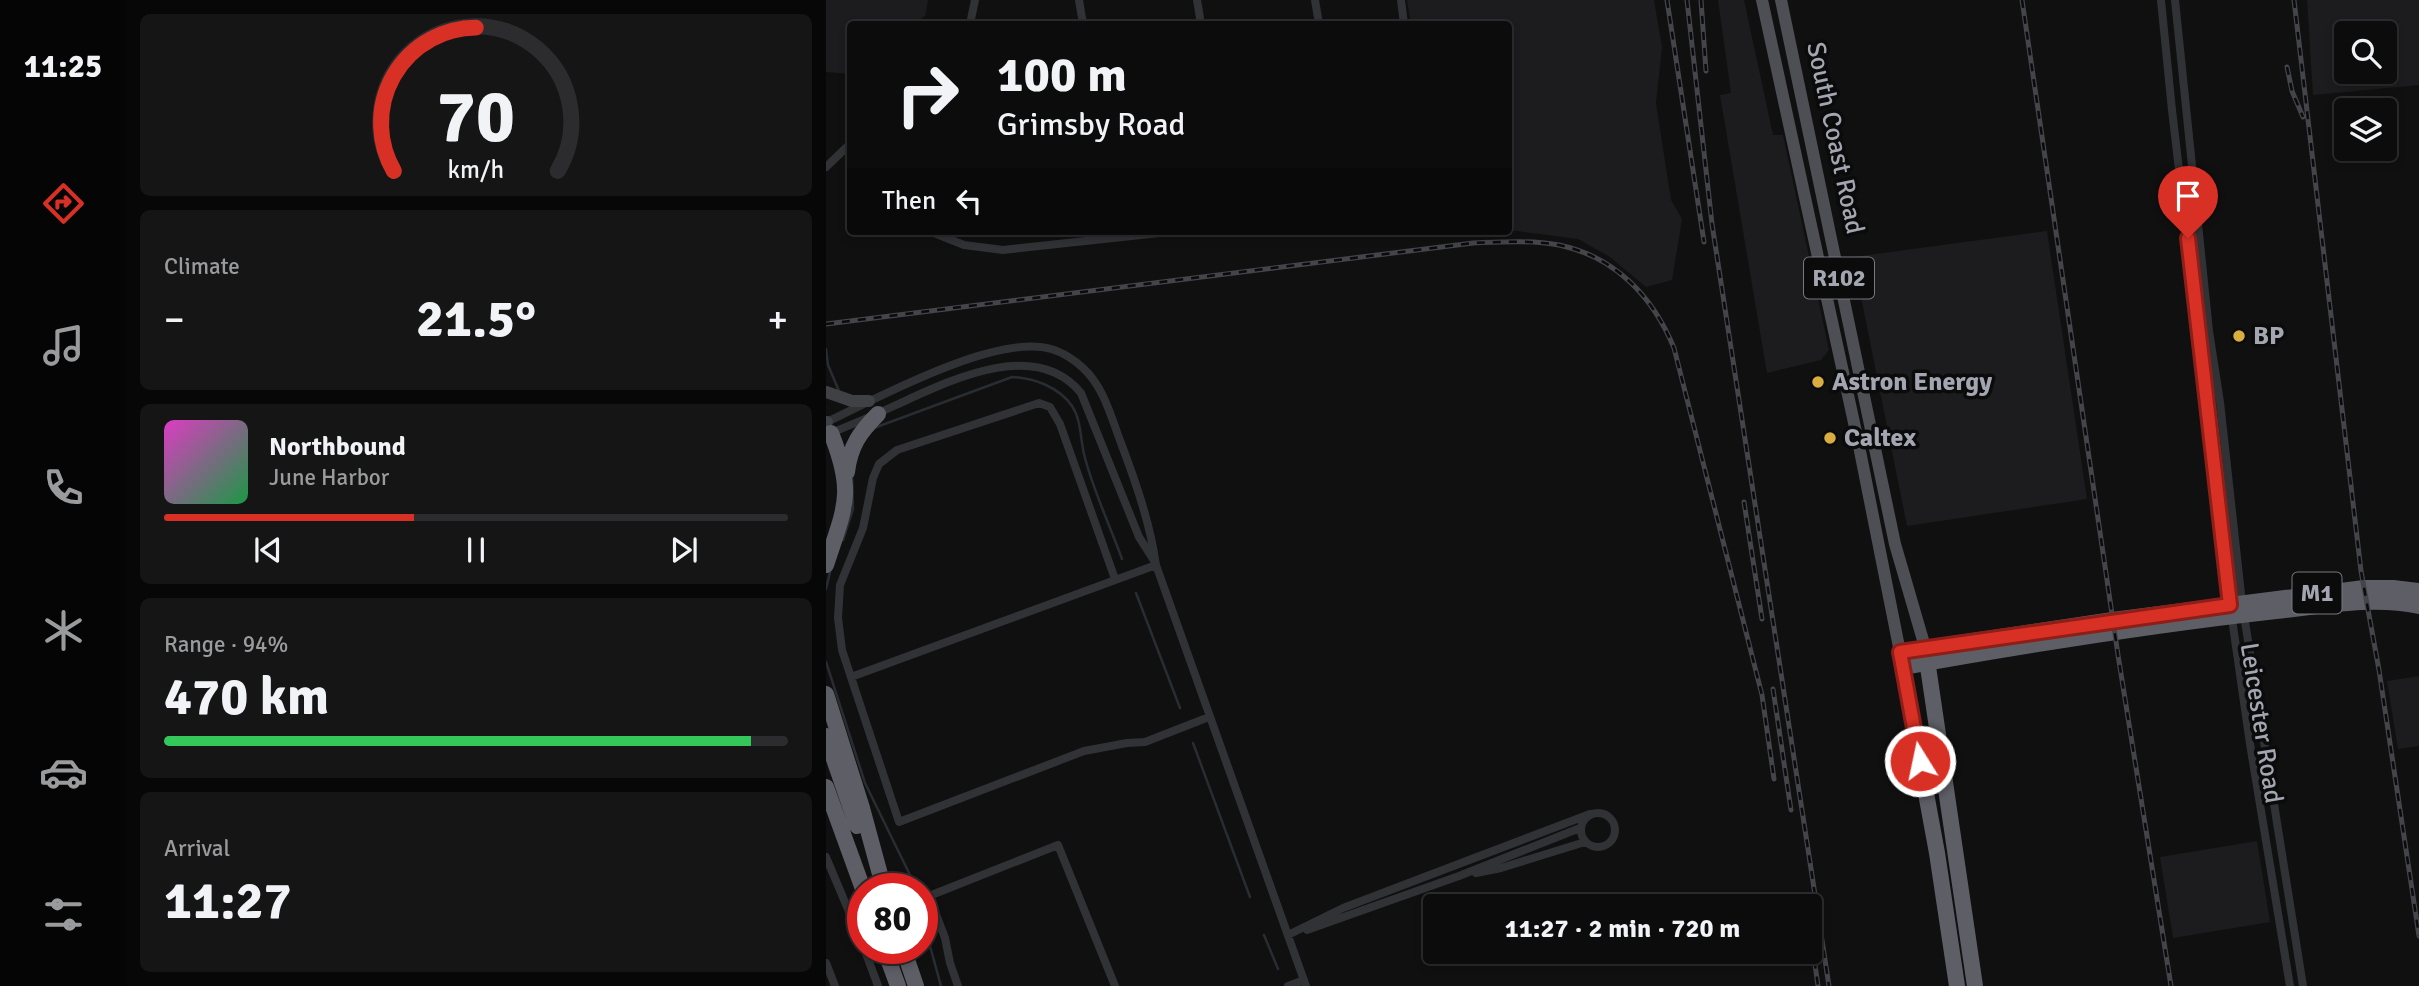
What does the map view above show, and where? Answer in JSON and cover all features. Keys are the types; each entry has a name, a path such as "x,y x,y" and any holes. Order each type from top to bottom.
{"highway":[{"path":"826,565 845,512 846,481 852,445 873,408"},
{"path":"827,426 846,481"},
{"name":"M1","path":"1901,659 2237,610 2354,603 2419,592"},
{"name":"M1","path":"2393,595 2419,606"},
{"name":"South Coast Road","path":"1926,655 1975,986"},
{"name":"South Coast Road","path":"1901,659 1937,853 1957,986"},
{"path":"826,694 862,808 878,873"},
{"path":"826,736 876,873"},
{"path":"826,787 857,873"},
{"path":"826,813 855,873"},
{"path":"890,964 898,986"},
{"path":"908,964 916,986"}],"main road":[{"name":"South Coast Road","path":"1762,0 1853,421 1901,659"},
{"name":"South Coast Road","path":"1781,0 1869,420 1903,573 1926,655"},
{"path":"1791,134 1808,131"},
{"path":"1812,232 1829,228"},
{"path":"1820,269 1836,265"},
{"path":"1833,330 1849,326"},
{"path":"1853,421 1869,420"},
{"path":"1885,577 1903,573"}],"street":[{"path":"971,21 975,0"},
{"path":"1079,0 1082,21"},
{"path":"1197,0 1200,21"},
{"path":"1315,0 1318,21"},
{"path":"1401,0 1404,21"},
{"name":"Leicester Road","path":"2161,0 2172,110 2237,610 2262,732 2303,986"},
{"name":"Leicester Road","path":"2175,0 2209,331 2220,402 2249,734 2290,986"},
{"path":"826,167 847,147"},
{"path":"842,152 847,158"},
{"path":"939,235 964,245 1003,250 1114,235"},
{"path":"827,426 873,408 929,373 984,354 1026,346 1050,348 1081,366 1093,378 1104,398 1152,532 1156,565"},
{"path":"827,426 951,380 1015,365 1034,366 1064,376 1081,393 1139,537 1156,565 1305,983 1288,986"},
{"path":"826,391 873,408"},
{"path":"1115,579 1056,413 1050,407 1039,403 897,450 879,464 873,478 863,528 840,585 838,618 842,650 899,822 1084,751 1145,742 1209,717"},
{"path":"851,677 1156,565"},
{"path":"2249,734 2262,732"},
{"path":"1288,935 1343,908 1590,814 1606,815 1614,823 1615,835 1603,847 1591,847 1585,842 1580,828"},
{"path":"1288,935 1328,924 1459,876 1580,828 1590,814"},
{"path":"1459,876 1501,868 1585,842"},
{"path":"958,986 945,938 929,896 1058,845 1115,986"},
{"path":"826,857 830,877 847,913"},
{"path":"870,964 878,986"},
{"path":"827,966 835,986"}],"shaded area":[{"path":"826,0 928,0 925,16 919,21 847,21 847,74 826,72"},
{"path":"1407,0 1654,0 1662,47 1656,103 1671,200 1682,219 1672,280 1646,287 1610,257 1578,239 1512,230 1512,21 1410,21"},
{"path":"1718,0 1744,0 1773,135 1783,135 1829,350 1821,360 1767,373 1720,95 1731,93"},
{"path":"2307,0 2419,0 2419,85 2313,95"},
{"path":"2047,231 2087,499 1907,526 1853,257"},
{"path":"2419,676 2419,746 2398,749 2387,681"},
{"path":"2257,841 2270,922 2173,938 2160,857"}],"waterway":[{"path":"826,349 828,365 839,391"},
{"path":"874,428 1012,377 1029,379 1053,389 1067,399 1075,412 1089,471 1122,559"},
{"path":"843,540 853,509 852,475"},
{"path":"826,589 831,568"},
{"path":"1136,593 1180,708"},
{"path":"826,662 865,783 909,873"},
{"path":"1193,743 1250,897"},
{"path":"1264,935 1278,969"},
{"path":"935,964 941,986"}],"railway":[{"path":"1667,0 1704,242"},
{"path":"1687,0 1712,224 1829,986"},
{"path":"1701,0 1706,71"},
{"path":"2022,0 2118,655 2171,986"},
{"path":"2294,0 2361,571 2379,670 2419,936"},
{"path":"2287,67 2292,91 2303,117"},
{"path":"826,324 1473,243 1548,243 1598,259 1615,269 1643,296 1655,312 1674,348 1762,695 1774,779"},
{"path":"1744,502 1762,619"},
{"path":"1773,689 1791,810"},
{"path":"1815,964 1818,986"}],"place":[{"name":"BP","path":"2239,336"},
{"name":"Astron Energy","path":"1818,382"},
{"name":"Caltex","path":"1830,438"}],"route":[{"path":"1920,761 1900,652 2088,623 2230,605 2188,238"}]}
